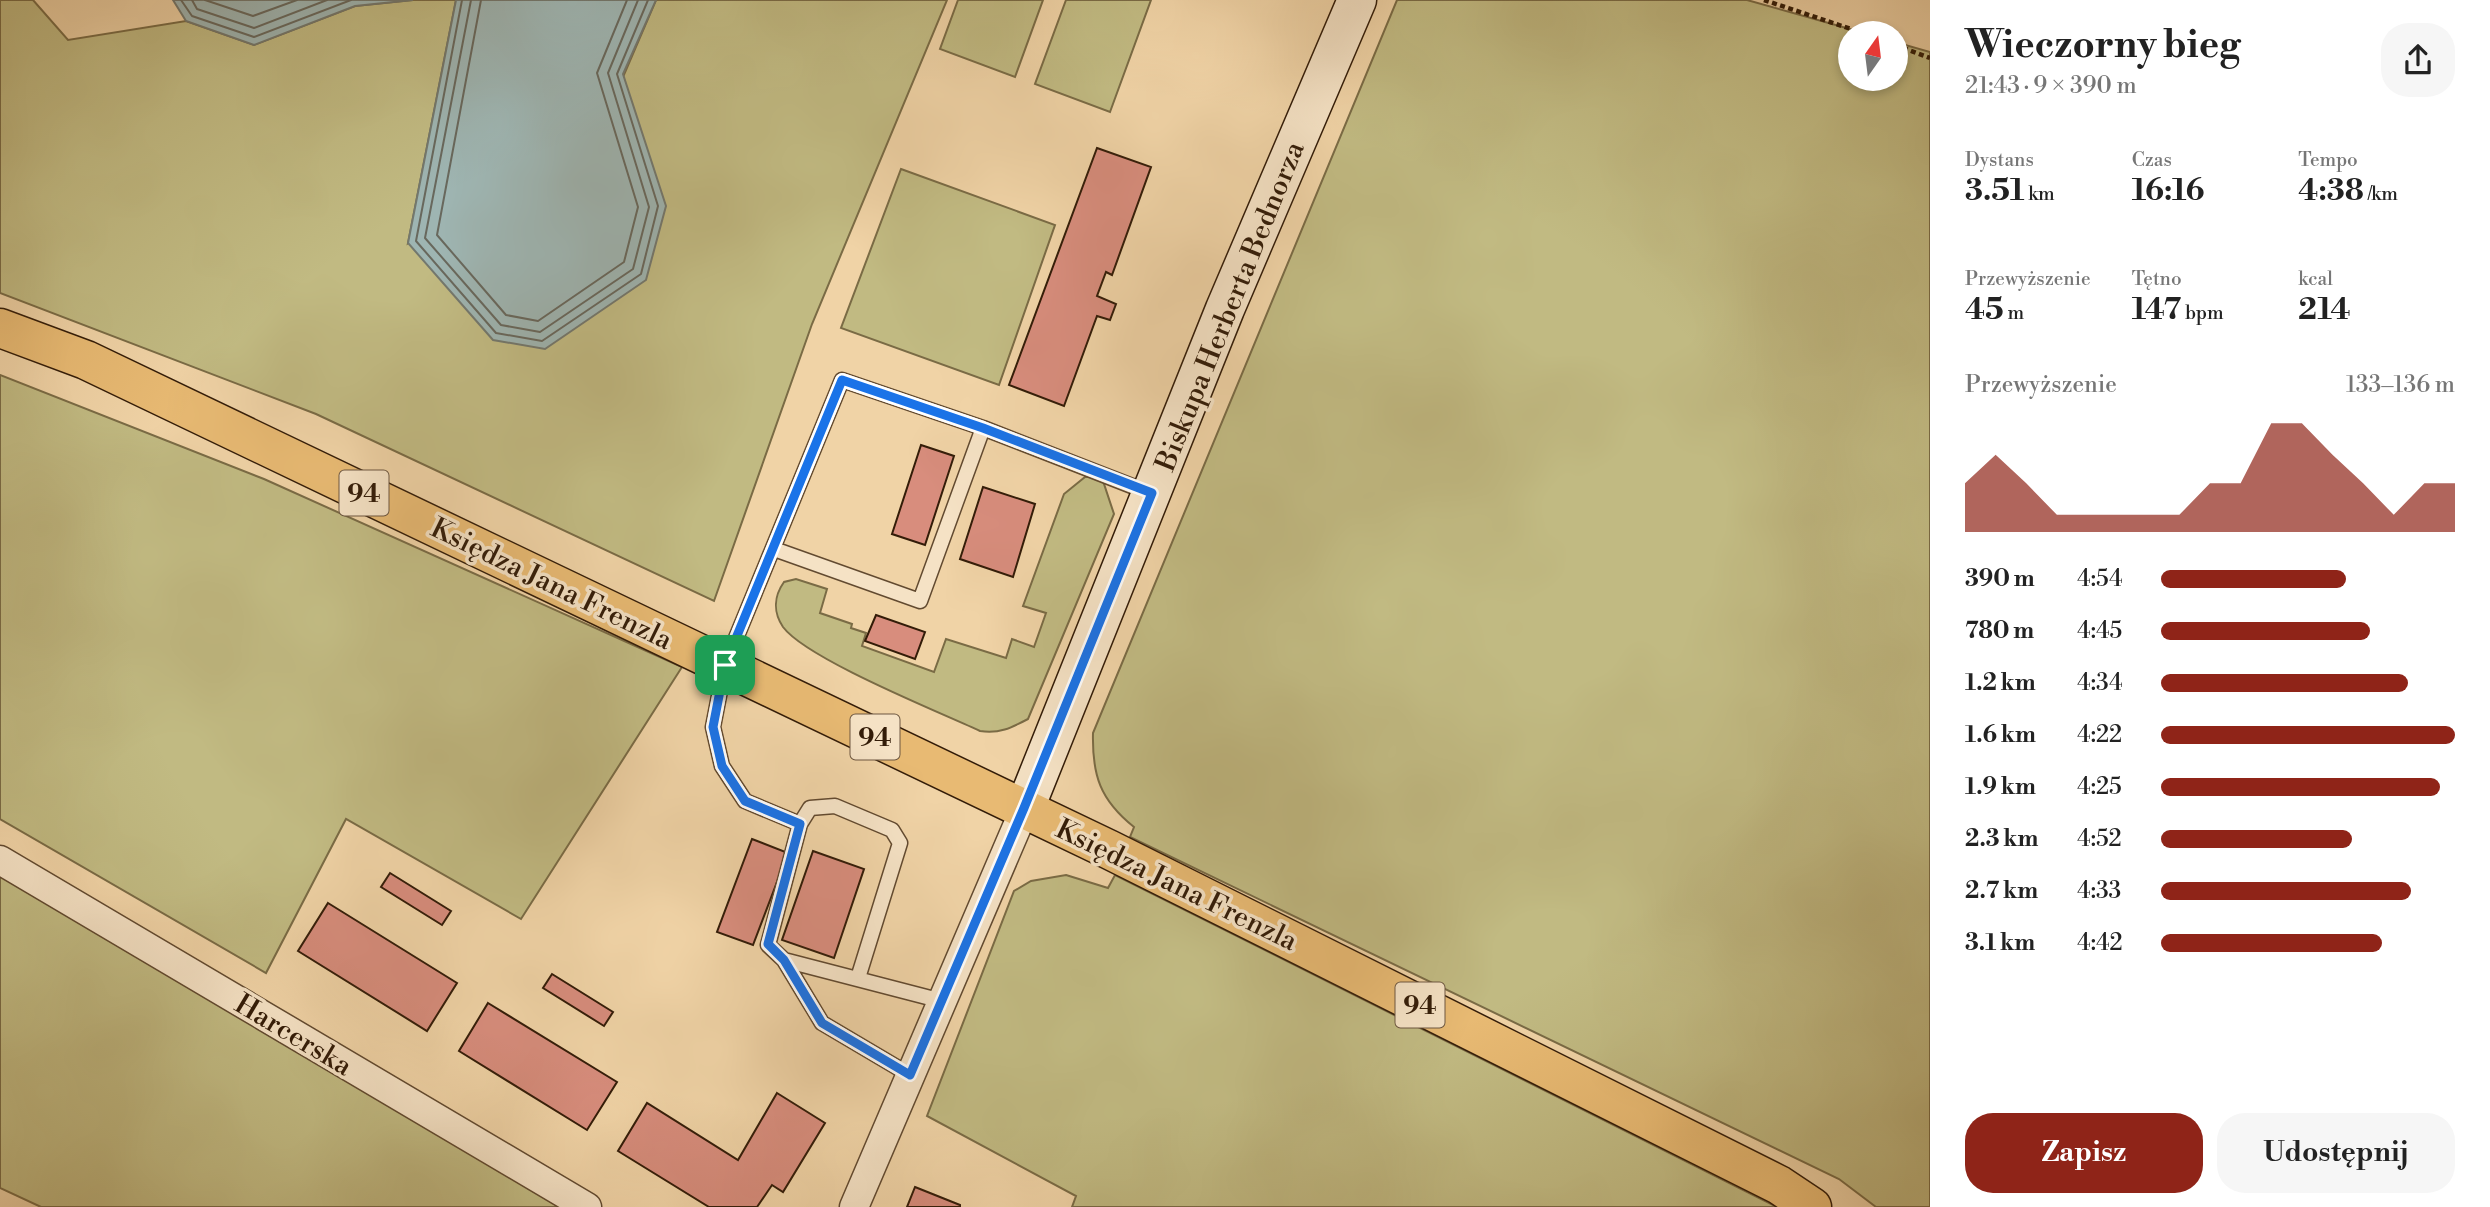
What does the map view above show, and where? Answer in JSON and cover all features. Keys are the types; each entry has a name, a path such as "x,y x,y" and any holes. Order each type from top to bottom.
{"main road":[{"name":"Księdza Jana Frenzla","path":"0,328 86,360 1024,808 1767,1179 1812,1207"}],"street":[{"name":"Biskupa Herberta Bednorza","path":"1024,808 1225,309 1357,0"},
{"path":"854,1207 1024,808"},
{"name":"Harcerska","path":"0,860 587,1207"}],"lane":[{"path":"800,824 745,801 722,766 713,727 725,665 842,380 983,428 1152,493"},
{"path":"774,549 920,601 983,428"},
{"path":"858,978 900,843 892,830 835,806 810,808 800,824 768,944 784,960 822,1023 910,1075"},
{"path":"784,960 942,1001"}],"path":[{"path":"1764,0 1838,25"},
{"path":"1908,50 1930,58"}],"shaded area":[{"path":"0,0 33,0 68,40 186,21 254,45 355,6 413,0 456,0 408,243 623,77 656,0 947,0 812,324 714,601 316,414 0,293"},
{"path":"958,0 1043,0 1015,77 940,49"},
{"path":"1066,0 1151,0 1110,112 1035,84"},
{"path":"1397,0 1747,0 1838,26 1838,91 1908,91 1908,46 1930,52 1930,1207 1876,1207 1839,1179 1130,837 1134,827 1113,807 1100,786 1094,762 1093,733"},
{"path":"901,169 1055,225 999,385 841,328"},
{"path":"0,375 264,479 682,667 521,919 346,819 266,973 0,819"},
{"path":"1095,476 1103,481 1114,514 1028,719 1016,725 999,731 980,731 905,698 818,654 797,640 780,621 776,610 778,593 784,582 796,579 827,589 820,613 852,624 851,628 866,633 862,646 934,672 946,639 1006,658 1012,639 1034,647 1046,613 1023,606 1064,494 1085,477"},
{"path":"0,875 561,1207 41,1207 0,1188"},
{"path":"1066,875 1108,888 1115,875 1777,1207 1072,1207 1076,1196 927,1116 1014,891 1031,881"}],"water":[{"path":"173,0 413,0 355,6 254,45 186,21"},
{"path":"456,0 656,0 623,74 666,206 646,280 545,349 493,340 408,243"}],"building":[{"path":"1097,148 1151,167 1112,275 1106,272 1097,296 1116,304 1110,320 1097,316 1064,406 1009,385"},
{"path":"921,445 954,456 925,545 892,534"},
{"path":"983,487 1035,504 1013,577 960,559"},
{"path":"876,615 925,632 915,659 865,641"},
{"path":"752,839 788,853 753,945 717,932"},
{"path":"813,851 864,869 834,958 782,940"},
{"path":"390,873 451,911 442,925 381,887"},
{"path":"328,903 457,983 427,1031 298,951"},
{"path":"552,974 613,1012 604,1026 543,988"},
{"path":"488,1003 617,1082 587,1130 459,1051"},
{"path":"777,1093 825,1123 783,1192 772,1185 757,1207 709,1207 618,1151 647,1103 738,1160"},
{"path":"915,1187 960,1205 960,1207 907,1207"}],"route":[{"path":"842,380 983,428 1152,493 1024,808 910,1075 822,1023 784,960 768,944 800,824 745,801 722,766 713,727 725,665 842,380"}]}
